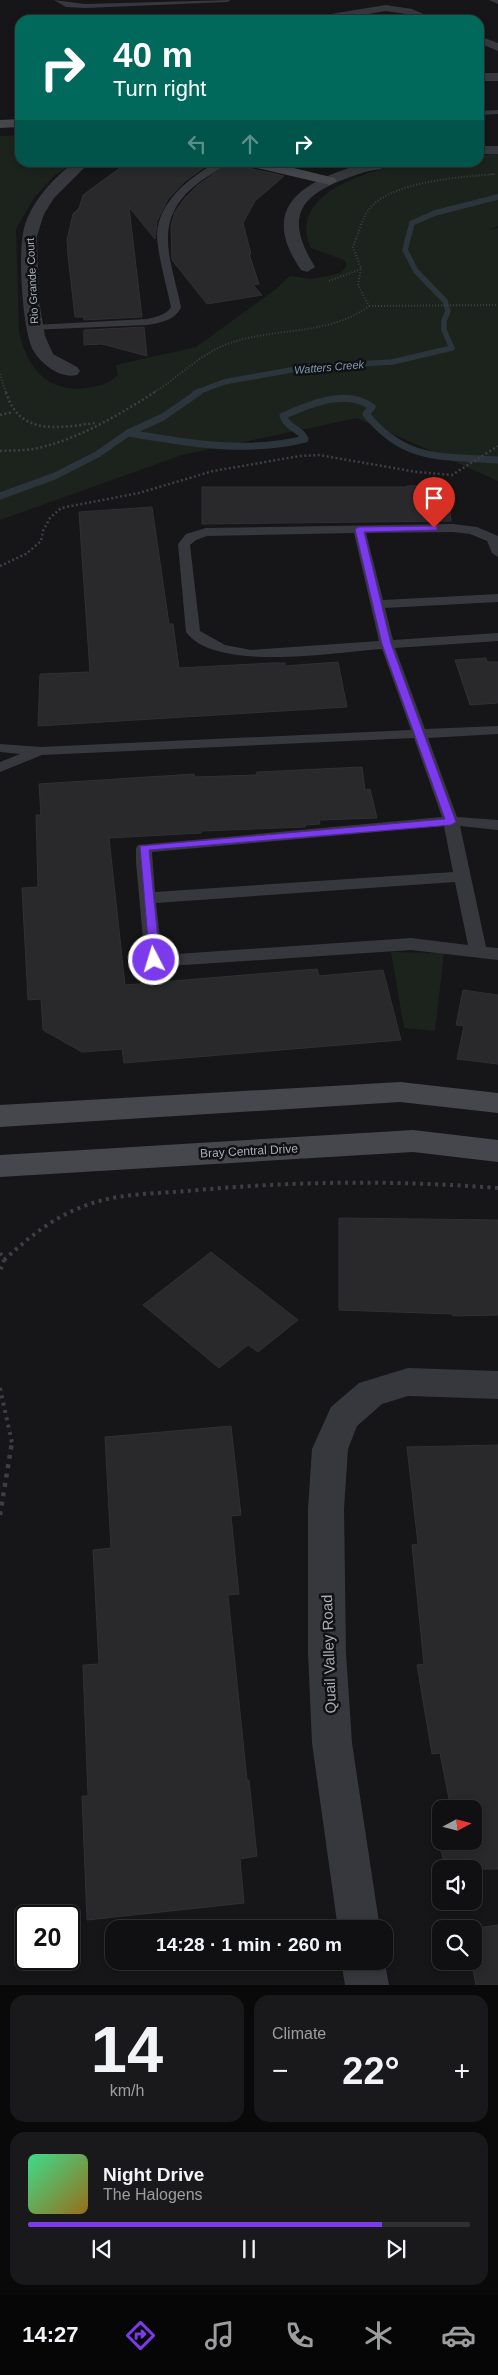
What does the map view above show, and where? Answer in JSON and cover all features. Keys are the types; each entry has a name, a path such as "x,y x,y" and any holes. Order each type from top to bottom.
{"street":[{"path":"345,15 386,8 408,11 418,15"},
{"path":"484,41 498,47"},
{"path":"484,78 498,77"},
{"path":"0,124 15,123"},
{"path":"0,132 15,132"},
{"path":"484,150 498,150"},
{"name":"Rio Grande Court","path":"71,371 47,358 37,343 34,328 28,236 32,222 42,202 54,188 78,167"},
{"path":"270,167 330,181"},
{"path":"307,267 296,250 291,231 291,217 299,203 310,193 330,181 372,167"},
{"path":"0,1116 400,1092 498,1103"},
{"name":"Bray Central Drive","path":"0,1166 413,1141 498,1151"},
{"name":"Quail Valley Road","path":"358,1920 332,1743 327,1653 326,1509 330,1449 343,1417 371,1393 408,1382 498,1385"},
{"path":"364,1970 367,1985"}],"lane":[{"path":"58,0 69,5 86,6 227,0"},
{"path":"494,0 498,2"},
{"path":"484,113 498,112"},
{"path":"34,328 147,322 168,316 174,312 176,306 162,236 162,226 173,204 186,187 214,167"},
{"path":"498,552 493,539 474,530 453,528 206,532 191,536 184,544 192,632 206,643 223,651 251,654 498,637"},
{"path":"359,529 387,644 417,734 451,822 478,950"},
{"path":"377,604 498,598"},
{"path":"0,748 41,751 498,730"},
{"path":"0,767 41,751"},
{"path":"498,825 451,822 144,848 154,960 411,944 478,950 498,954"},
{"path":"148,898 462,876"}],"path":[{"path":"369,306 358,285 361,269 353,248 369,208 377,201 402,189 432,180 498,173"},
{"path":"330,281 361,269"},
{"path":"0,450 40,448 119,414 158,390 212,352 240,341 345,319 360,314 369,306 498,305"},
{"path":"0,374 4,392 13,412 23,420 48,426 100,422"},
{"path":"0,415 13,412"},
{"path":"0,566 26,554 41,541 43,531 50,518 61,508 139,493 213,472 300,456 318,456 417,472 452,475 498,446"},
{"path":"0,1271 4,1260 32,1234 62,1215 96,1202 224,1187 296,1182 430,1182 498,1188"},
{"path":"0,1253 4,1260"},
{"path":"0,1388 12,1442 0,1515"}],"shaded area":[{"path":"15,135 15,167 67,167 54,176 34,198 16,229 19,332 23,345 34,367 41,375 50,382 73,389 107,383 118,375 116,365 196,347 276,289 290,276 312,279 341,273 347,265 344,260 311,248 306,229 310,213 321,199 336,188 355,178 389,167 484,167 484,155 498,154 498,226 489,230 498,228 498,481 357,418 182,455 0,520 0,136"},
{"path":"391,952 444,953 435,1031 404,1028"}],"building":[{"path":"121,167 205,167 185,181 168,199 157,221 155,239 129,207 142,317 84,320 84,317 75,317 67,240 73,214 79,208 83,195"},
{"path":"224,167 244,167 284,176 255,201 243,223 251,254 249,254 259,284 253,285 262,295 207,304 172,260 171,226 175,212 184,199 198,185"},
{"path":"144,327 147,356 102,344 84,345 84,330"},
{"path":"447,485 451,521 202,524 202,487 406,487"},
{"path":"152,507 169,624 173,624 179,668 272,663 285,663 285,666 338,662 347,707 38,726 40,674 90,672 79,512"},
{"path":"486,658 487,662 498,662 498,703 470,705 455,660"},
{"path":"362,767 365,790 370,789 377,818 319,820 320,824 305,825 305,827 202,831 201,833 109,838 125,985 317,969 319,976 383,970 401,1040 124,1063 122,1049 82,1052 43,1030 41,999 28,1000 22,888 38,887 36,815 41,815 39,784 194,774 195,777 256,775 257,772"},
{"path":"463,990 498,995 498,1064 457,1059 464,1026 456,1025"},
{"path":"339,1218 498,1220 498,1315 453,1316 452,1314 339,1310"},
{"path":"211,1252 298,1320 258,1352 248,1345 219,1368 143,1305"},
{"path":"231,1426 241,1515 231,1516 239,1594 228,1595 247,1780 249,1780 257,1856 240,1859 244,1903 87,1920 82,1796 88,1796 83,1665 99,1664 93,1550 111,1548 105,1437"},
{"path":"498,1445 498,1869 482,1869 482,1860 443,1860 441,1850 482,1850 482,1800 449,1800 440,1753 432,1754 417,1665 424,1664 412,1545 418,1544 407,1447"},
{"path":"498,1925 498,1985 476,1985 473,1970 482,1970 482,1927"}],"waterway":[{"name":"Watters Creek","path":"195,393 224,382 308,367 392,362 452,348 444,330 444,321 448,311 445,301 416,271 405,250 412,223 435,213 498,197"},
{"name":"Watters Creek","path":"128,433 163,417 199,392"},
{"path":"128,433 216,445 261,446 283,443 305,439 303,435 288,424 283,416 316,403 340,398 362,401 372,407 366,414 381,430 395,441 410,449 425,454 498,460"},
{"name":"Watters Creek","path":"0,496 55,476 98,454 128,433"}],"route":[{"path":"154,960 144,848 451,822 417,734 387,644 359,529 434,528"}]}
